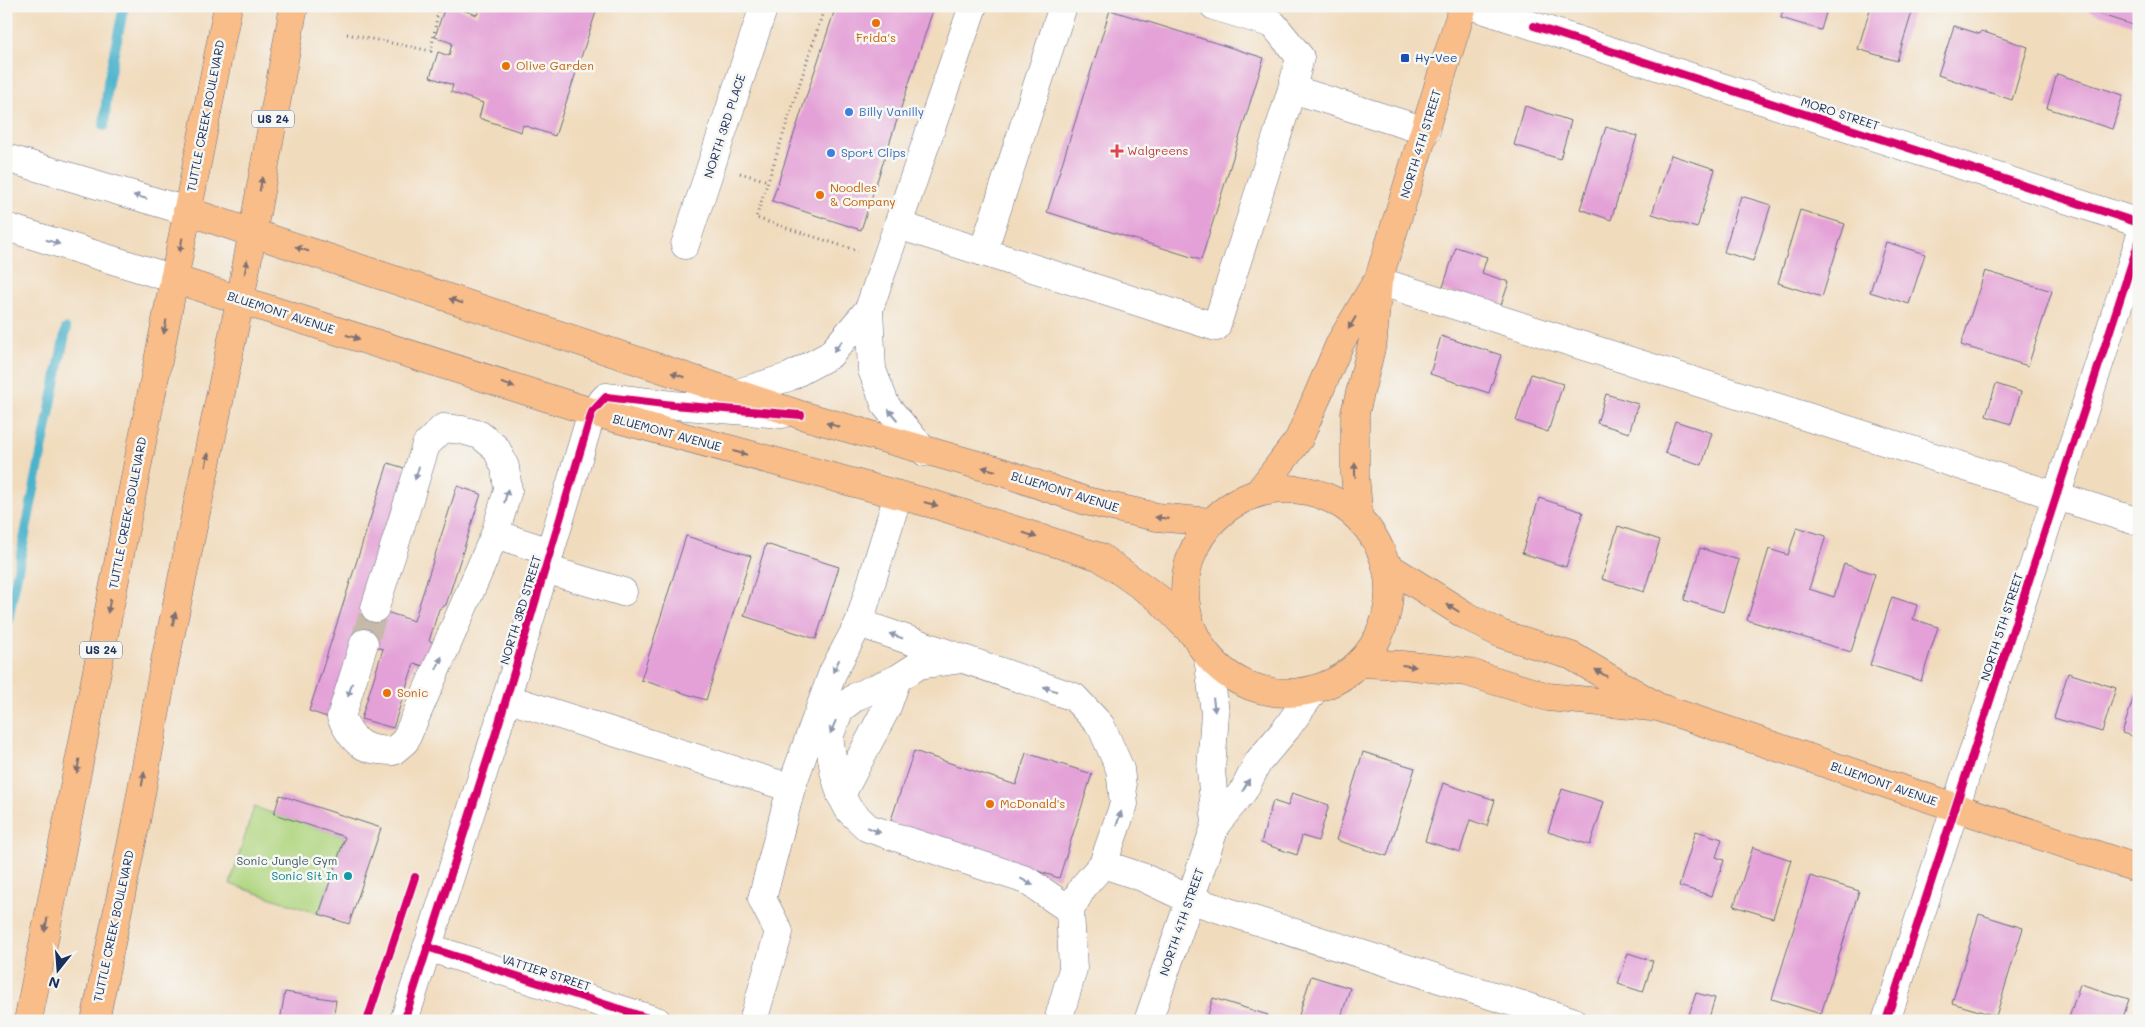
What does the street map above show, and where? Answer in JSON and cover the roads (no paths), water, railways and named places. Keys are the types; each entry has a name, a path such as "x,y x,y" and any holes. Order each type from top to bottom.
{"main road":[{"name":"TUTTLE CREEK BOULEVARD","path":"28,1021 228,6"},
{"name":"TUTTLE CREEK BOULEVARD","path":"95,1021 135,827 164,666 240,301 294,6"},
{"name":"NORTH 4TH STREET","path":"1359,518 1355,475 1354,413 1373,340 1378,281 1426,131 1463,6"},
{"name":"BLUEMONT AVENUE","path":"187,211 801,415 925,452 998,471 1086,501 1157,517 1211,522"},
{"name":"BLUEMONT AVENUE","path":"174,279 592,412 984,519 1100,557 1158,598 1226,674 1248,686 1280,693 1314,690 1340,679 1360,663 1376,643 1385,622 1389,598 1386,565"},
{"name":"NORTH 4TH STREET","path":"1258,493 1299,439 1340,343 1378,281"},
{"path":"1201,646 1186,609 1184,587 1188,563 1197,541 1211,522 1228,507 1258,493 1281,489 1306,491 1330,498 1359,518 1373,537 1386,565"},
{"name":"BLUEMONT AVENUE","path":"1386,565 1465,615 1501,634 1572,656 1658,707 2139,869"},
{"name":"BLUEMONT AVENUE","path":"1360,663 1403,665 1467,672 1548,697 1658,707"}],"street":[{"name":"NORTH 3RD PLACE","path":"685,245 764,6"},
{"path":"734,394 789,376 830,355 869,308 973,6"},
{"path":"983,252 1063,6"},
{"path":"898,225 1216,326 1292,89 1300,57 1273,24 1214,6"},
{"name":"MORO STREET","path":"1472,6 2139,223"},
{"path":"1292,89 1426,131"},
{"name":"BLUEMONT AVENUE","path":"6,158 187,211"},
{"name":"BLUEMONT AVENUE","path":"6,227 174,279"},
{"name":"NORTH 5TH STREET","path":"1886,1021 2139,241"},
{"path":"1378,281 2139,522"},
{"path":"869,308 872,370 886,406 925,452"},
{"path":"592,412 606,397 673,405 801,415"},
{"name":"NORTH 3RD STREET","path":"404,1021 506,698 592,412"},
{"path":"364,643 342,717 350,735 370,750 393,751 405,741 495,534 508,490 505,467 496,448 480,435 462,430 443,428 426,445 375,608"},
{"path":"753,1021 780,932 762,899 791,788 833,672 858,623 898,495"},
{"path":"495,534 548,561 622,592"},
{"path":"858,623 1074,697 1101,726 1120,770 1124,804 1103,864 1083,887 1070,910 1073,969 1060,1014"},
{"name":"NORTH 4TH STREET","path":"1201,646 1215,713 1211,770 1216,824"},
{"path":"963,659 919,665 897,679 857,696 840,709 829,737 834,772 841,795 849,810 868,828 1026,880 1070,910"},
{"path":"841,795 886,707 897,679"},
{"name":"NORTH 4TH STREET","path":"1148,1021 1216,824 1244,790 1258,762 1314,690"},
{"path":"506,698 585,713 791,788"},
{"path":"1103,864 1142,877 1191,900 1572,1021"},
{"name":"VATTIER STREET","path":"427,947 657,1021"}],"waterway":[{"path":"104,126 108,82 124,6"},
{"path":"6,630 66,329"}],"tunnel":[{"path":"364,643 375,608"}],"place":[{"name":"Frida's","path":"876,23"},
{"name":"Hy-Vee","path":"1405,58"},
{"name":"Olive Garden","path":"506,66"},
{"name":"Billy Vanilly","path":"849,112"},
{"name":"Walgreens","path":"1117,151"},
{"name":"Sport Clips","path":"831,153"},
{"name":"Noodles & Company","path":"820,195"},
{"name":"Sonic","path":"387,693"},
{"name":"McDonald's","path":"990,804"},
{"name":"Sonic Sit In","path":"348,876"}],"park label":[{"name":"Sonic Jungle Gym","path":"287,861"}]}
